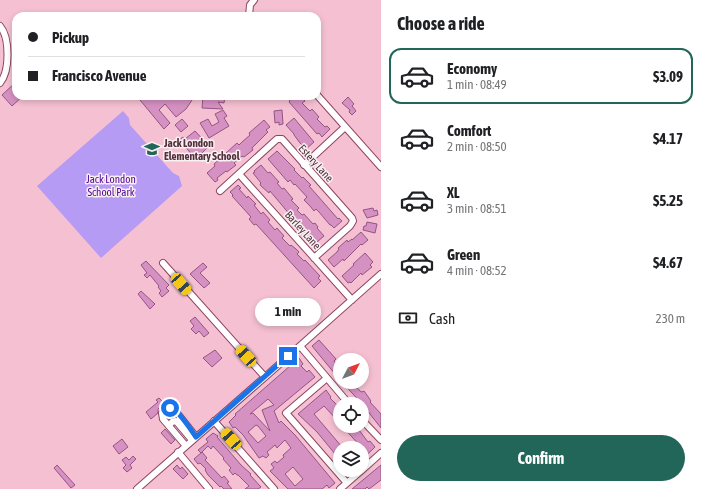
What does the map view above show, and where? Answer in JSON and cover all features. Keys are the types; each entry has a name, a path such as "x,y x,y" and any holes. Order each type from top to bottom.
{"street":[{"path":"249,12 250,5 254,0"},
{"path":"0,26 5,34 6,40 3,65 6,72 0,83"},
{"path":"321,100 381,167"},
{"path":"304,165 345,127"},
{"name":"Estery Lane","path":"220,190 277,139 282,139 352,218 353,221 350,226 314,258"},
{"name":"Barley Lane","path":"239,174 352,300"},
{"path":"163,263 265,377"},
{"path":"137,489 381,274"},
{"path":"300,346 342,397"},
{"path":"327,378 286,413 347,483"},
{"path":"186,446 163,419 162,414 171,408 177,412 194,438"},
{"path":"169,426 172,422 176,421 194,438"},
{"path":"214,421 274,489"},
{"path":"369,427 381,440"},
{"path":"180,439 187,433"},
{"path":"178,452 209,489"},
{"path":"369,464 381,453"},
{"path":"340,489 354,477"}],"green space":[{"name":"Jack London School Park","path":"123,111 129,118 130,125 173,173 179,176 182,186 101,258 37,186"}],"building":[{"path":"12,86 12,100 19,100 12,106 2,95"},
{"path":"348,97 354,104 352,106 356,111 352,115 349,112 350,110 342,103"},
{"path":"140,100 192,100 186,109 176,117 165,104 159,110 170,123 164,129"},
{"path":"203,100 224,100 224,103 218,102 223,109 202,108"},
{"path":"289,100 304,100 305,101 302,103 310,111 312,109 319,117 317,119 325,127 327,126 330,129 322,137 319,133 317,134 289,102"},
{"path":"223,110 227,116 224,118 229,126 209,138 200,123 208,119 212,126 219,122 215,114"},
{"path":"282,110 283,124 279,125 279,122 275,123 274,111"},
{"path":"294,118 314,142 306,149 286,125"},
{"path":"182,119 188,126 181,132 175,125"},
{"path":"264,120 270,127 266,130 268,132 252,148 253,150 244,157 242,156 234,163 236,165 217,178 218,180 215,182 207,173 215,166 214,164 237,143 239,145 250,135 249,133"},
{"path":"195,131 209,146 196,159 179,140 183,137 185,139"},
{"path":"277,151 302,178 303,177 311,185 309,186 338,219 339,218 342,221 334,228 316,209 314,211 304,200 307,197 290,180 288,182 268,159"},
{"path":"261,165 268,173 270,172 279,182 277,183 282,189 284,188 293,199 291,200 299,208 297,210 302,215 304,214 313,224 315,223 318,227 317,228 324,236 317,242 316,241 315,243 290,217 291,216 270,191 269,193 261,186 261,183 253,173"},
{"path":"238,185 241,188 239,189 247,198 248,196 256,204 254,205 261,214 263,212 270,220 268,222 275,230 277,228 284,236 282,238 299,252 297,254 320,276 318,278 321,281 314,288 256,224 254,225 249,219 251,217 232,196 233,195 230,192"},
{"path":"373,208 374,211 377,210 378,215 367,218 363,210"},
{"path":"367,222 377,224 375,233 363,230"},
{"path":"361,232 368,240 362,245 361,244 344,261 343,259 334,267 328,260 347,240 348,242 352,240"},
{"path":"365,253 373,262 370,265 372,267 362,275 361,273 351,283 348,283 342,276"},
{"path":"146,261 169,285 166,288 169,291 162,297 159,293 161,291 158,287 159,286 150,275 147,278 144,275 147,273 141,265"},
{"path":"203,263 207,267 200,273 210,283 204,288 190,274"},
{"path":"141,291 155,304 150,309 138,294"},
{"path":"195,317 209,333 204,337 199,331 196,334 191,329 194,326 190,321"},
{"path":"319,340 333,356 333,372 312,346"},
{"path":"215,350 222,358 212,367 203,358"},
{"path":"299,358 303,364 301,366 307,372 309,370 315,377 274,411 279,423 281,421 295,435 335,483 329,488 327,485 322,489 288,489 270,471 274,468 271,464 275,461 277,463 291,448 285,440 277,448 275,445 267,452 269,455 266,458 263,456 259,458 243,435 235,427 233,428 229,422 236,415 235,414","holes":["268,399 274,405 262,410 270,431 253,413 250,414","256,425 266,436 258,443 248,432","293,467 303,479 295,486 285,474"]},
{"path":"348,389 358,389 362,392 364,391 368,397 356,397"},
{"path":"326,390 333,401 333,416 324,406 314,414 337,441 333,441 333,451 317,432 298,414"},
{"path":"159,398 164,403 158,409 158,413 151,419 146,412 158,402 156,400"},
{"path":"369,398 371,401 370,402 381,414 381,428 369,413"},
{"path":"165,429 175,440 171,444 161,433"},
{"path":"213,433 218,436 217,437 261,487 258,489 245,489 249,486 238,475 235,473 233,475 229,470 231,468 213,446 211,449 208,446 201,453 198,450 208,442 206,439"},
{"path":"348,433 361,433 367,441 356,441"},
{"path":"122,439 128,447 119,454 113,446"},
{"path":"369,442 375,447 369,453"},
{"path":"202,452 207,458 205,460 222,478 224,476 232,489 224,489 221,486 220,487 208,475 205,470 206,469 200,463 198,464 194,459"},
{"path":"133,456 136,459 130,465 132,468 127,472 123,468 126,465 122,460 126,457 129,460"},
{"path":"57,465 75,485 71,488 54,468"},
{"path":"177,465 180,469 182,467 188,474 183,479 173,469"},
{"path":"381,465 381,480 369,489 367,487 365,489 352,489 366,477 369,477 369,475"}],"place":[{"name":"Jack London Elementary School","path":"152,149"}],"route":[{"path":"170,408 173,408 177,412 196,437 288,356"}]}
